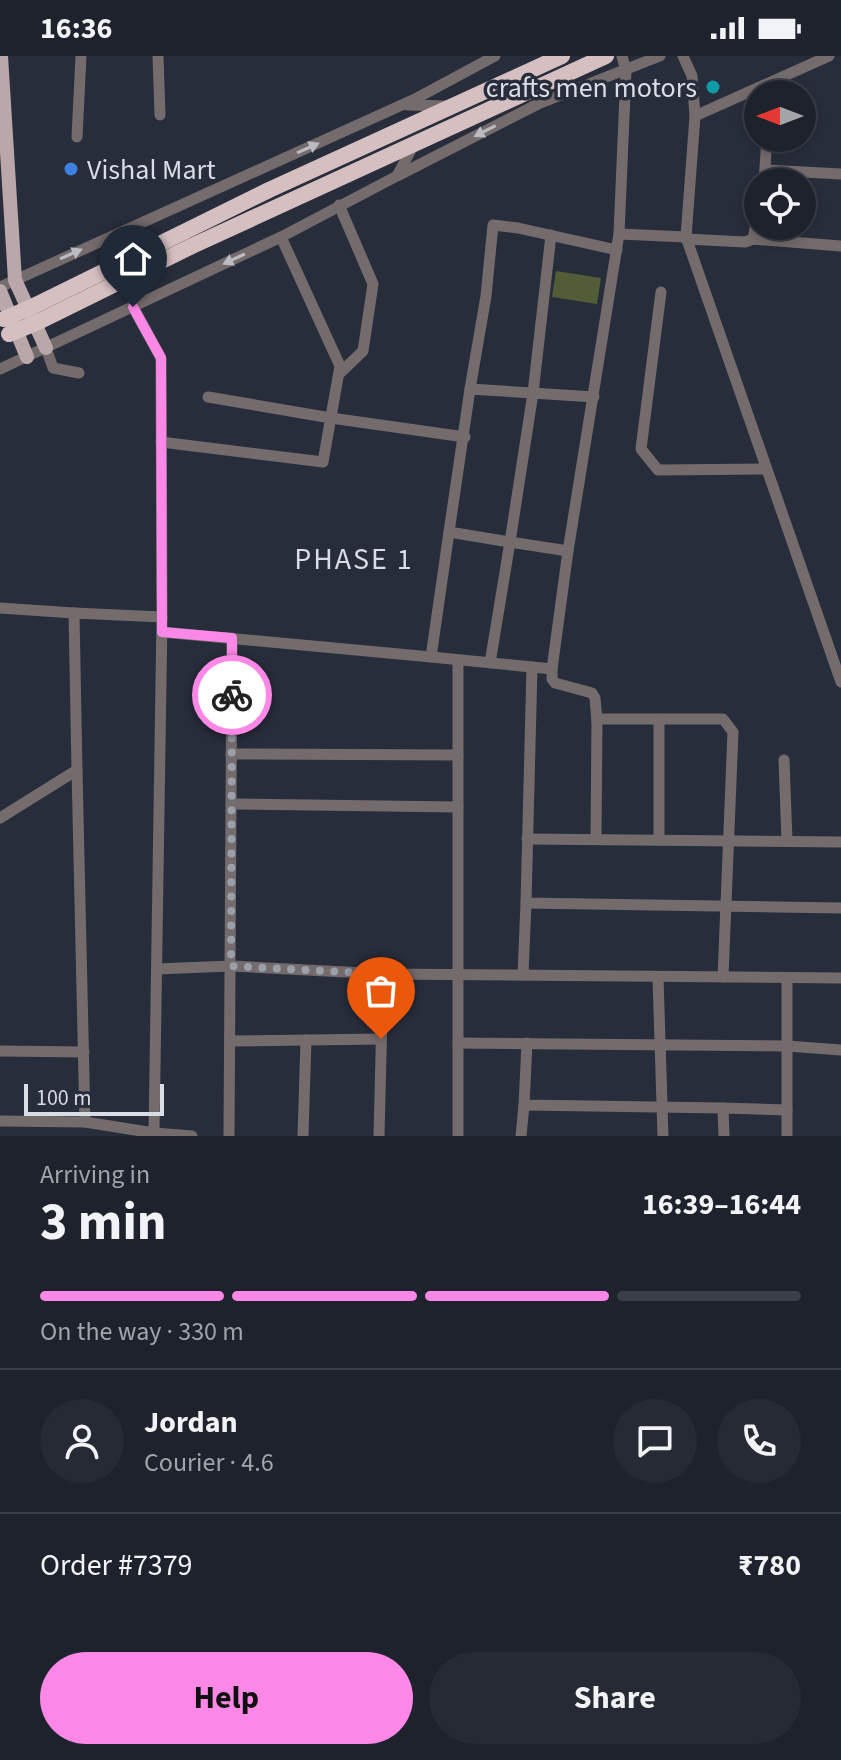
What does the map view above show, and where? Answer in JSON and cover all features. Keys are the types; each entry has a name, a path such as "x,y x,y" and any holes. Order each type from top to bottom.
{"highway":[{"path":"37,313 269,190 562,56"},
{"path":"3,328 192,246 606,56"}],"main road":[{"path":"1,56 15,280 46,348"},
{"path":"0,289 27,357"}],"street":[{"path":"77,137 81,56"},
{"path":"158,56 160,115"},
{"path":"0,289 403,105 470,62 495,56"},
{"path":"596,839 595,698 592,693 555,683 552,669 619,234 626,71 622,56"},
{"path":"0,369 281,237 538,104 660,56"},
{"path":"683,56 692,76 695,116 686,238 841,682"},
{"path":"785,80 829,56"},
{"path":"695,116 744,98"},
{"path":"403,105 452,106"},
{"path":"397,176 413,145"},
{"path":"816,175 841,174"},
{"path":"339,205 373,284 363,351 339,374"},
{"path":"431,657 486,296 493,225 617,250"},
{"path":"619,234 750,240"},
{"path":"490,663 533,393 551,235"},
{"path":"161,442 323,462 340,366 281,237"},
{"path":"766,240 841,246"},
{"path":"661,292 641,449 658,470 765,469"},
{"path":"133,307 161,358 162,632 154,1133"},
{"path":"46,348 53,368 79,373"},
{"path":"470,389 594,397"},
{"path":"208,397 465,437"},
{"path":"449,532 568,551"},
{"path":"0,608 162,617"},
{"path":"74,613 85,1122"},
{"path":"162,632 552,669"},
{"path":"229,1136 232,638"},
{"path":"458,660 458,1136"},
{"path":"523,975 532,667"},
{"path":"597,722 597,719 723,719 733,732 723,977"},
{"path":"659,719 659,839"},
{"path":"231,754 458,755"},
{"path":"784,760 787,841"},
{"path":"0,818 77,770"},
{"path":"231,804 458,807"},
{"path":"527,839 841,842"},
{"path":"526,903 841,908"},
{"path":"157,969 231,966 383,974 841,978"},
{"path":"379,1136 383,974"},
{"path":"658,977 663,1136"},
{"path":"787,978 787,1136"},
{"path":"230,1041 381,1039"},
{"path":"303,1136 306,1040"},
{"path":"458,1043 787,1046 841,1050"},
{"path":"521,1136 527,1043"},
{"path":"0,1051 84,1052"},
{"path":"524,1105 787,1110"},
{"path":"723,1108 724,1136"},
{"path":"0,1121 85,1122 192,1136"}],"green space":[{"path":"556,271 601,278 597,304 552,297"}],"way so far":[{"path":"232,695 231,966 383,974 381,1039"}],"place":[{"name":"crafts men motors","path":"713,87"},
{"name":"Vishal Mart","path":"71,169"}],"district":[{"name":"PHASE 1","path":"354,559"}],"route":[{"path":"133,307 161,358 162,632 232,638 232,695"}]}
